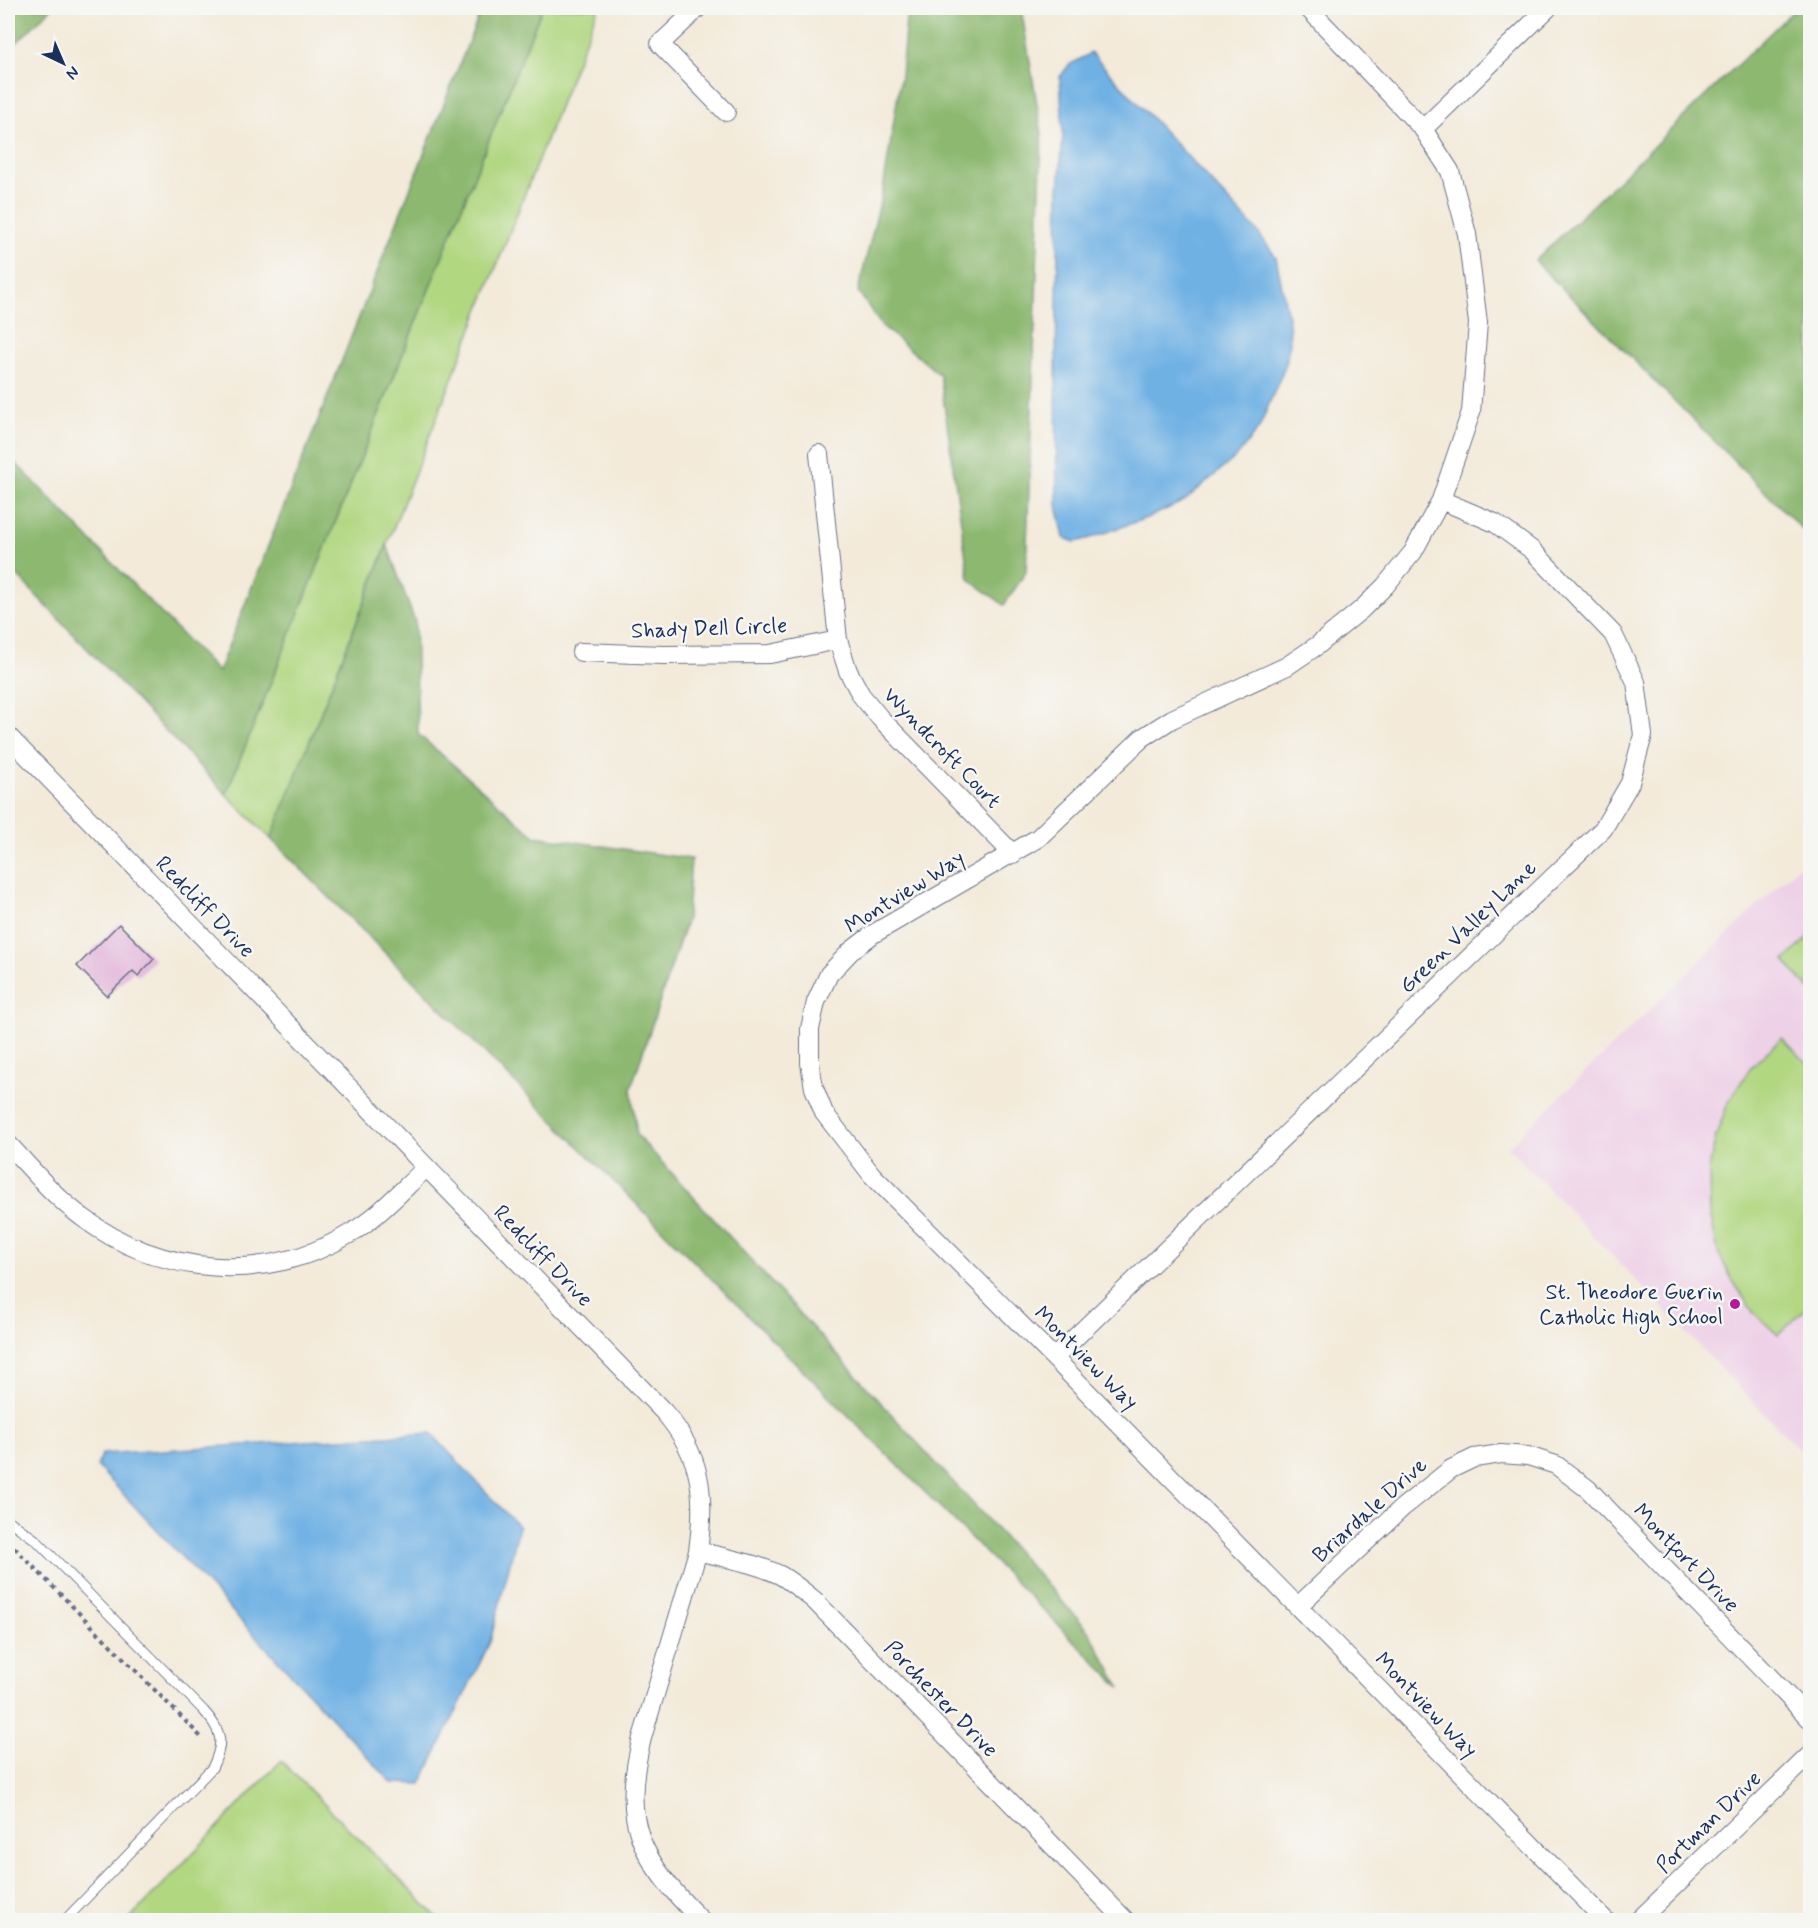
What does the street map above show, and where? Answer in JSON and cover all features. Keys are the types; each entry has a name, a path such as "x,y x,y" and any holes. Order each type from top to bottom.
{"street":[{"path":"698,8 660,44 726,112"},
{"name":"Montview Way","path":"1308,8 1423,129 1450,171 1467,234 1478,323 1471,412 1441,500 1413,552 1385,586 1346,624 1287,666 1172,719 1142,738 1038,838 873,934 851,951 829,974 816,1002 810,1029 810,1063 814,1088 824,1113 872,1175 1299,1606 1605,1920"},
{"path":"1423,129 1548,8"},
{"name":"Wyndcroft Court","path":"819,454 838,640 848,671 861,695 880,718 1013,854"},
{"name":"Green Valley Lane","path":"1054,1358 1603,829 1630,783 1643,735 1636,682 1613,634 1532,550 1495,523 1441,500"},
{"name":"Shady Dell Circle","path":"581,652 663,655 770,654 838,640"},
{"name":"Redcliff Drive","path":"8,736 678,1428 694,1459 701,1482 703,1510 698,1551 634,1767 632,1800 638,1832 649,1856 665,1882 700,1920"},
{"path":"8,1144 70,1207 103,1231 122,1242 158,1257 181,1263 219,1268 267,1265 330,1244 369,1220 426,1168"},
{"name":"Briardale Drive","path":"1299,1606 1402,1508 1451,1469 1474,1458 1513,1454"},
{"name":"Montfort Drive","path":"1513,1454 1556,1465 1588,1489 1810,1719"},
{"name":"Porchester Drive","path":"698,1551 779,1575 814,1600 1125,1920"},
{"name":"Portman Drive","path":"1639,1920 1810,1755"}],"lane":[{"path":"8,1520 36,1540 204,1711 215,1723 219,1732 219,1754 212,1768 65,1920"}],"path":[{"path":"8,1541 202,1738"}],"shaded area":[{"name":"St. Theodore Guerin Catholic High School","path":"1810,855 1810,1461 1508,1147"}],"green space":[{"path":"8,8 52,8 8,51"},
{"path":"482,8 542,8 226,794 8,566 8,455 218,672"},
{"path":"542,8 598,8 271,839 226,794"},
{"path":"907,8 1021,8 1042,134 1026,572 1004,605 969,579 940,375 881,325 858,291 883,190 901,75"},
{"path":"1796,8 1810,8 1810,537 1535,261"},
{"path":"387,545 415,622 418,734 535,836 691,859 687,919 631,1088 637,1135 1089,1631 1121,1688 271,839"},
{"path":"1810,936 1810,989 1784,961"},
{"path":"1782,1038 1810,1066 1810,1305 1778,1335 1753,1312 1718,1252 1710,1212 1709,1168 1716,1136 1728,1103 1750,1068"},
{"path":"281,1761 440,1920 129,1920"}],"water":[{"path":"1091,53 1257,231 1276,257 1289,322 1290,343 1285,366 1259,428 1237,456 1184,501 1152,516 1075,542 1064,538 1057,505 1056,363 1059,190 1063,134 1060,77 1069,65"},
{"path":"431,1433 519,1527 490,1642 421,1784 392,1783 97,1466 102,1454"}],"building":[{"path":"119,924 154,959 138,976 133,971 107,996 77,966"}],"place":[{"name":"St. Theodore Guerin Catholic High School","path":"1735,1304"}]}
